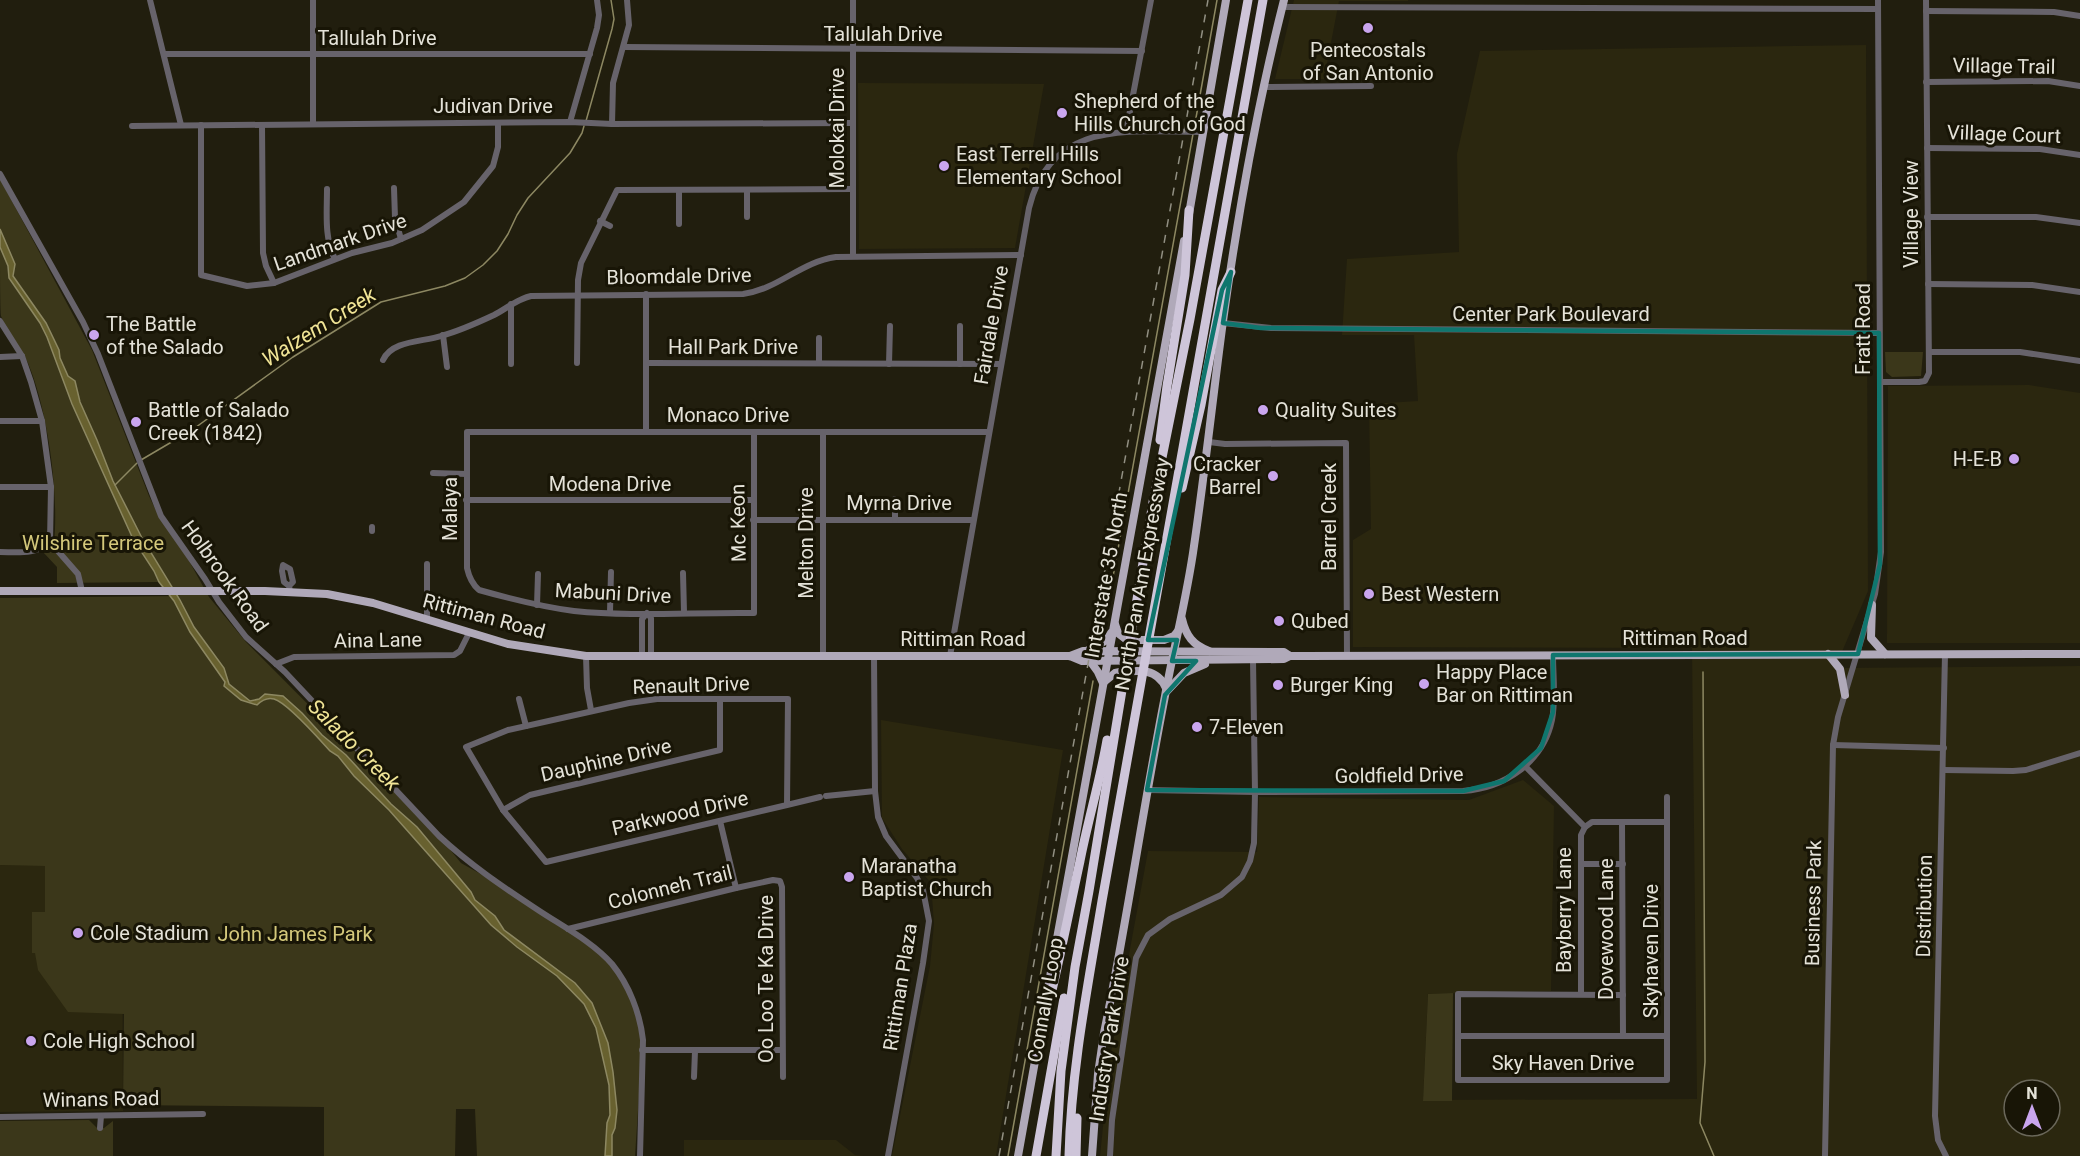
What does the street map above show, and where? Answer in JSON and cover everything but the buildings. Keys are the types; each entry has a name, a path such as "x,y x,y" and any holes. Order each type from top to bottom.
{"highway":[{"name":"North Pan Am Expressway","path":"1056,1156 1064,1039 1094,852 1153,502 1190,320 1248,0"},
{"name":"North Pan Am Expressway","path":"1069,1156 1078,1056 1102,901 1263,0"},
{"path":"1153,502 1167,386 1187,262 1190,210"},
{"path":"1170,525 1180,497 1195,433 1222,290 1231,272"},
{"path":"1036,1054 1062,948 1112,713 1124,680"},
{"name":"Connally Loop","path":"1036,1156 1074,938 1094,852"},
{"path":"1076,1156 1078,1056"}],"main road":[{"name":"Interstate 35 North","path":"1018,1156 1190,210 1196,132 1226,0"},
{"path":"1092,1156 1098,1074 1104,1033 1166,691 1182,619 1244,188 1263,87 1283,4"},
{"name":"Rittiman Road","path":"0,591 265,591 289,588 352,598 427,618 508,644 586,656 1070,656 1083,651 1284,652 1290,656"},
{"path":"1872,605 1871,638 1885,654"},
{"path":"1182,619 1189,638 1201,648 1214,652"},
{"path":"1115,623 1118,633 1127,640 1164,640 1174,636 1179,630"},
{"path":"1083,651 1107,640 1115,623"},
{"path":"1828,654 1840,669 1845,695"},
{"name":"Rittiman Road","path":"1070,656 1082,661 1172,661 1284,659 1290,656 2080,654"},
{"path":"1166,691 1191,669 1219,660"},
{"path":"1090,661 1103,684 1115,673 1150,672 1162,679 1166,691"}],"street":[{"path":"150,0 181,125"},
{"path":"313,0 313,124"},
{"path":"570,122 599,21 597,0"},
{"path":"612,124 612,90 629,25 627,0"},
{"name":"Molokai Drive","path":"853,256 854,0"},
{"path":"1126,132 1151,0"},
{"name":"Fratt Road","path":"1858,654 1879,576 1881,552 1878,0"},
{"name":"Village View","path":"1880,382 1925,381 1929,373 1926,0"},
{"path":"1283,4 1878,9"},
{"path":"1926,11 2054,12 2080,16"},
{"name":"Tallulah Drive","path":"624,48 1142,51"},
{"name":"Tallulah Drive","path":"164,54 590,54"},
{"name":"Village Trail","path":"1926,81 2048,81 2080,86"},
{"path":"1263,87 1371,86"},
{"name":"Judivan Drive","path":"132,126 570,122 612,124 853,123"},
{"name":"Landmark Drive","path":"201,125 201,275 247,286 274,283 360,250 387,245 430,226 467,199 495,162 498,147 498,123"},
{"path":"262,124 263,254 274,283"},
{"name":"Fairdale Drive","path":"950,656 1031,197 1050,164 1064,151 1081,141 1100,135 1126,132 1196,132"},
{"name":"Village Court","path":"1927,148 2040,149 2080,155"},
{"name":"Holbrook Road","path":"0,174 83,322 98,354 161,516 219,602 246,637 276,664 439,836 461,856 495,882 568,929 613,965 636,1008 641,1029 640,1156"},
{"path":"394,188 394,218 401,239"},
{"path":"327,189 327,236 335,259"},
{"path":"578,363 580,262 617,190 853,189"},
{"path":"679,190 679,224"},
{"path":"747,190 747,217"},
{"path":"1927,217 2037,217 2080,223"},
{"path":"600,221 610,226"},
{"name":"Bloomdale Drive","path":"383,360 385,355 397,347 444,335 492,316 511,304 531,296 752,293 769,288 800,268 836,257 1020,255"},
{"path":"1928,284 2032,285 2080,292"},
{"path":"646,294 646,432"},
{"path":"511,304 511,364"},
{"path":"0,321 22,357 42,421 51,487 50,542 75,570 82,591"},
{"name":"Center Park Boulevard","path":"1223,323 1279,328 1879,333"},
{"path":"889,364 890,326"},
{"path":"960,326 960,364"},
{"path":"444,335 447,367"},
{"name":"Hall Park Drive","path":"819,338 819,363"},
{"path":"1929,352 2020,352 2080,361"},
{"path":"0,357 22,357"},
{"name":"Hall Park Drive","path":"646,363 1001,364"},
{"path":"0,421 42,421"},
{"name":"Monaco Drive","path":"467,432 989,432"},
{"name":"Malaya","path":"467,432 467,568 474,585"},
{"name":"Mc Keon","path":"754,432 754,613"},
{"name":"Melton Drive","path":"823,432 823,655"},
{"name":"Barrel Creek","path":"1209,442 1346,443 1347,656"},
{"path":"433,473 467,474"},
{"path":"0,487 51,487"},
{"path":"895,499 895,520"},
{"name":"Modena Drive","path":"466,500 753,500"},
{"name":"Myrna Drive","path":"753,520 973,520"},
{"path":"0,552 33,552 44,548 50,542"},
{"path":"427,618 428,564"},
{"path":"610,612 611,572"},
{"path":"683,573 684,612"},
{"path":"537,605 538,574"},
{"name":"Mabuni Drive","path":"474,585 479,590 537,605 575,611 754,613"},
{"path":"646,656 642,619 647,613"},
{"name":"Aina Lane","path":"276,664 294,657 454,655 460,651 470,633"},
{"name":"Business Park","path":"1825,1156 1833,745 1838,717 1858,654"},
{"name":"Distribution","path":"1946,654 1935,1116 1938,1140 1946,1156"},
{"name":"Goldfield Drive","path":"1148,790 1255,792 1475,790 1504,782 1526,766 1541,748 1549,731 1553,712 1553,655"},
{"path":"586,656 587,688 591,710"},
{"name":"Rittiman Plaza","path":"874,656 875,791 880,825 893,848 920,884 926,900 929,921 888,1156"},
{"name":"Industry Park Drive","path":"1110,1156 1112,1120 1136,958 1148,936 1170,919 1221,895 1242,877 1250,861 1254,843 1255,792 1253,660"},
{"path":"519,699 526,726"},
{"name":"Renault Drive","path":"503,810 466,747 497,734 526,726 591,710 657,699 788,699 787,805"},
{"name":"Dauphine Drive","path":"503,810 530,795 720,750 720,699"},
{"path":"1833,745 1944,748"},
{"path":"1944,770 2026,770 2080,753"},
{"path":"1526,766 1585,827 1592,822 1667,822"},
{"name":"Parkwood Drive","path":"503,810 546,862 823,796 875,791"},
{"name":"Skyhaven Drive","path":"1667,797 1667,1080"},
{"path":"720,820 736,888"},
{"name":"Dovewood Lane","path":"1622,822 1623,1036"},
{"name":"Bayberry Lane","path":"1581,994 1581,835 1585,827"},
{"path":"1581,864 1623,864"},
{"name":"Colonneh Trail","path":"568,929 736,888 773,880 780,881"},
{"name":"Oo Loo Te Ka Drive","path":"780,881 782,887 783,1077"},
{"path":"1623,994 1458,994 1459,1036 1667,1036"},
{"name":"Sky Haven Drive","path":"1459,1036 1458,1080 1667,1080"},
{"path":"642,1050 782,1050"},
{"path":"694,1077 695,1051"},
{"name":"Winans Road","path":"0,1117 203,1114"},
{"path":"100,1116 100,1128"}],"highlighted area":[{"path":"1231,272 1223,323 1261,328 1879,333 1880,564 1858,654 1553,655 1553,712 1541,748 1504,781 1463,791 1147,790 1165,695 1196,661 1172,661 1177,640 1148,640 1222,290"}],"shaded area":[{"path":"1294,0 1408,1 1339,1 1324,79 1275,79"},
{"path":"1866,45 1868,591 1835,668 2080,666 2080,1156 1100,1156 1110,1058 1148,851 1257,852 1259,797 1469,800 1523,780 1554,806 1551,991 1428,994 1423,1100 1697,1099 1692,648 1353,647 1353,540 1371,529 1369,404 1418,401 1414,335 1342,335 1347,259 1459,252 1457,154 1480,51"},
{"name":"East Terrell Hills Elementary School","path":"858,83 1044,84 1015,248 859,249"},
{"path":"0,229 15,264 13,276 46,323 68,376 75,381 80,402 113,481 142,538 194,627 224,668 229,684 250,701 259,699 265,694 283,696 322,735 346,755 391,804 417,827 471,892 475,900 495,916 504,930 575,983 592,1003 608,1043 613,1072 617,1110 612,1135 612,1156 605,1156 607,1123 610,1115 609,1085 596,1028 584,1004 557,976 491,925 389,810 295,714 274,699 265,699 257,705 241,700 224,686 225,682 190,632 174,601 159,582 133,539 72,404 47,337 9,278 8,266 0,247"},
{"path":"2029,385 2080,393 2080,643 1887,643 1888,386"},
{"path":"881,720 1063,750 996,1156 892,1156 930,966 934,924 931,883 902,849 882,818"},
{"path":"0,865 122,866 123,1111 0,1112"},
{"path":"684,1140 836,1140 855,1155 864,1156 684,1156"}],"green space":[{"name":"John James Park","path":"0,179 92,350 159,517 188,559 209,597 246,642 439,836 461,863 495,882 576,935 607,960 628,990 638,1017 642,1050 635,1156 477,1156 475,1109 456,1109 455,1156 324,1156 324,1107 123,1105 124,1014 68,1012 38,970 35,953 32,953 32,912 45,912 45,866 0,865 0,598 178,596 142,538 113,481 80,402 75,381 68,376 46,323 13,276 14,264 0,229"},
{"name":"Wilshire Terrace","path":"0,247 8,266 9,278 47,337 72,404 133,539 159,582 57,583 57,567 43,552 54,544 55,523 53,477 46,428 28,363 1,316"},
{"path":"1885,352 1923,352 1921,376 1892,377 1886,372"},
{"path":"1453,993 1452,1101 1423,1101 1428,994"},
{"path":"89,1120 97,1128 104,1128 113,1121 113,1156 0,1156 0,1121"}],"waterway":[{"name":"Walzem Creek","path":"586,121 612,29 614,19 611,0"},
{"path":"1194,129 1217,0"},
{"name":"Walzem Creek","path":"141,460 192,430 293,357 381,302 445,286 465,278 483,265 497,251 528,198 570,153 584,126"},
{"path":"1103,632 1193,134"},
{"name":"Walzem Creek","path":"115,485 137,463"},
{"path":"1703,672 1705,1062 1700,1123 1714,1156"},
{"path":"1008,1156 1093,681"}],"railway":[{"path":"999,1156 1208,0"}],"place":[{"name":"Pentecostals of San Antonio","path":"1368,28"},
{"name":"Shepherd of the Hills Church of God","path":"1062,113"},
{"name":"East Terrell Hills Elementary School","path":"944,166"},
{"name":"The Battle of the Salado","path":"94,335"},
{"name":"Quality Suites","path":"1263,410"},
{"name":"Battle of Salado Creek (1842)","path":"136,422"},
{"name":"H-E-B","path":"2014,459"},
{"name":"Cracker Barrel","path":"1273,476"},
{"name":"Best Western","path":"1369,594"},
{"name":"Qubed","path":"1279,621"},
{"name":"Happy Place Bar on Rittiman","path":"1424,684"},
{"name":"Burger King","path":"1278,685"},
{"name":"7-Eleven","path":"1197,727"},
{"name":"Maranatha Baptist Church","path":"849,877"},
{"name":"Cole Stadium","path":"78,933"},
{"name":"Cole High School","path":"31,1041"}],"water label":[{"name":"Salado Creek","path":"354,745"}]}
